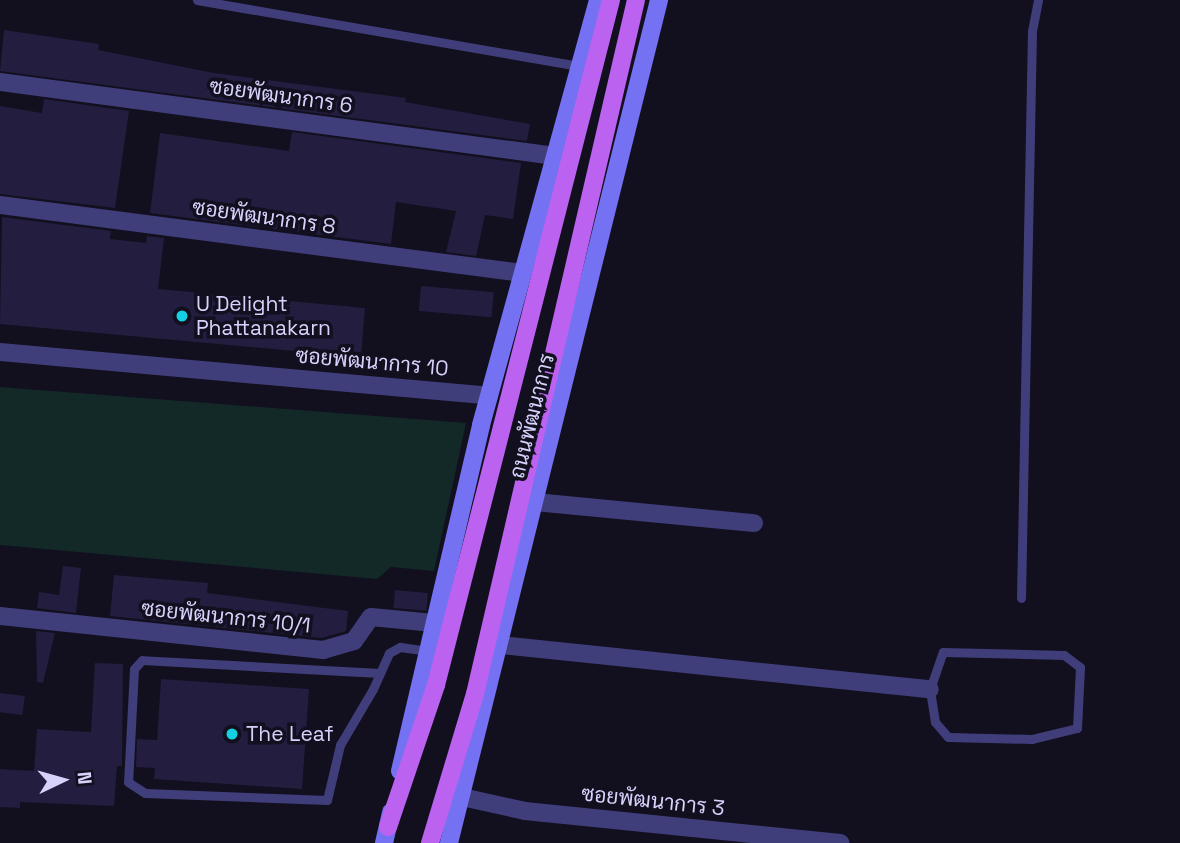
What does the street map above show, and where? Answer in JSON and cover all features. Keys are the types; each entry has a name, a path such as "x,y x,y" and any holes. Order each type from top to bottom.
{"main road":[{"name":"ถนนพัฒนาการ","path":"386,835 427,651 489,396 598,0"},
{"name":"ถนนพัฒนาการ","path":"386,835 436,685 536,303 611,0"},
{"name":"ถนนพัฒนาการ","path":"430,843 475,694 636,0"},
{"name":"ถนนพัฒนาการ","path":"449,843 659,0"}],"street":[{"name":"ซอยพัฒนาการ 6","path":"0,82 555,156"},
{"name":"ซอยพัฒนาการ 8","path":"0,205 522,274"},
{"name":"ซอยพัฒนาการ 10","path":"0,352 489,396"},
{"path":"535,502 754,523"},
{"name":"ซอยพัฒนาการ 10/1","path":"0,616 323,650 354,641 371,617 434,623"},
{"path":"500,645 930,689"},
{"name":"ซอยพัฒนาการ 3","path":"462,797 525,811 840,843"}],"lane":[{"path":"197,0 580,66"},
{"path":"1021,598 1032,31 1038,0"},
{"path":"380,673 142,660 134,669 128,782 145,793 327,800 340,745 396,648 427,651"},
{"path":"943,652 1064,655 1080,667 1077,727 1032,738 948,737 935,722 930,689 943,652"}],"green space":[{"path":"0,387 466,423 434,571 391,567 377,579 0,545"}],"building":[{"path":"4,30 99,44 98,50 214,73 406,98 405,102 530,124 527,141 0,71"},
{"path":"44,99 129,111 115,208 0,194 0,106 42,113"},
{"path":"292,132 521,163 513,219 485,215 476,256 446,252 456,211 396,202 391,244 150,213 160,133 289,151"},
{"name":"U Delight Phattanakarn","path":"2,217 111,231 110,239 146,243 147,236 164,238 158,289 365,308 361,357 0,324"},
{"path":"421,286 494,292 492,317 419,311"},
{"path":"63,566 81,568 76,613 37,608 39,592 59,595"},
{"path":"114,575 208,583 207,593 348,611 346,631 322,638 110,616"},
{"path":"395,590 428,593 426,611 393,608"},
{"path":"36,631 55,633 43,683 37,682"},
{"path":"95,663 123,664 122,766 117,766 114,806 20,802 20,808 0,807 0,769 34,771 37,729 91,732"},
{"name":"The Leaf","path":"161,679 309,689 302,789 154,779 155,768 136,767 137,739 157,740"},
{"path":"0,693 25,696 22,715 0,712"}],"place":[{"name":"U Delight Phattanakarn","path":"182,316"},
{"name":"The Leaf","path":"232,734"}]}
